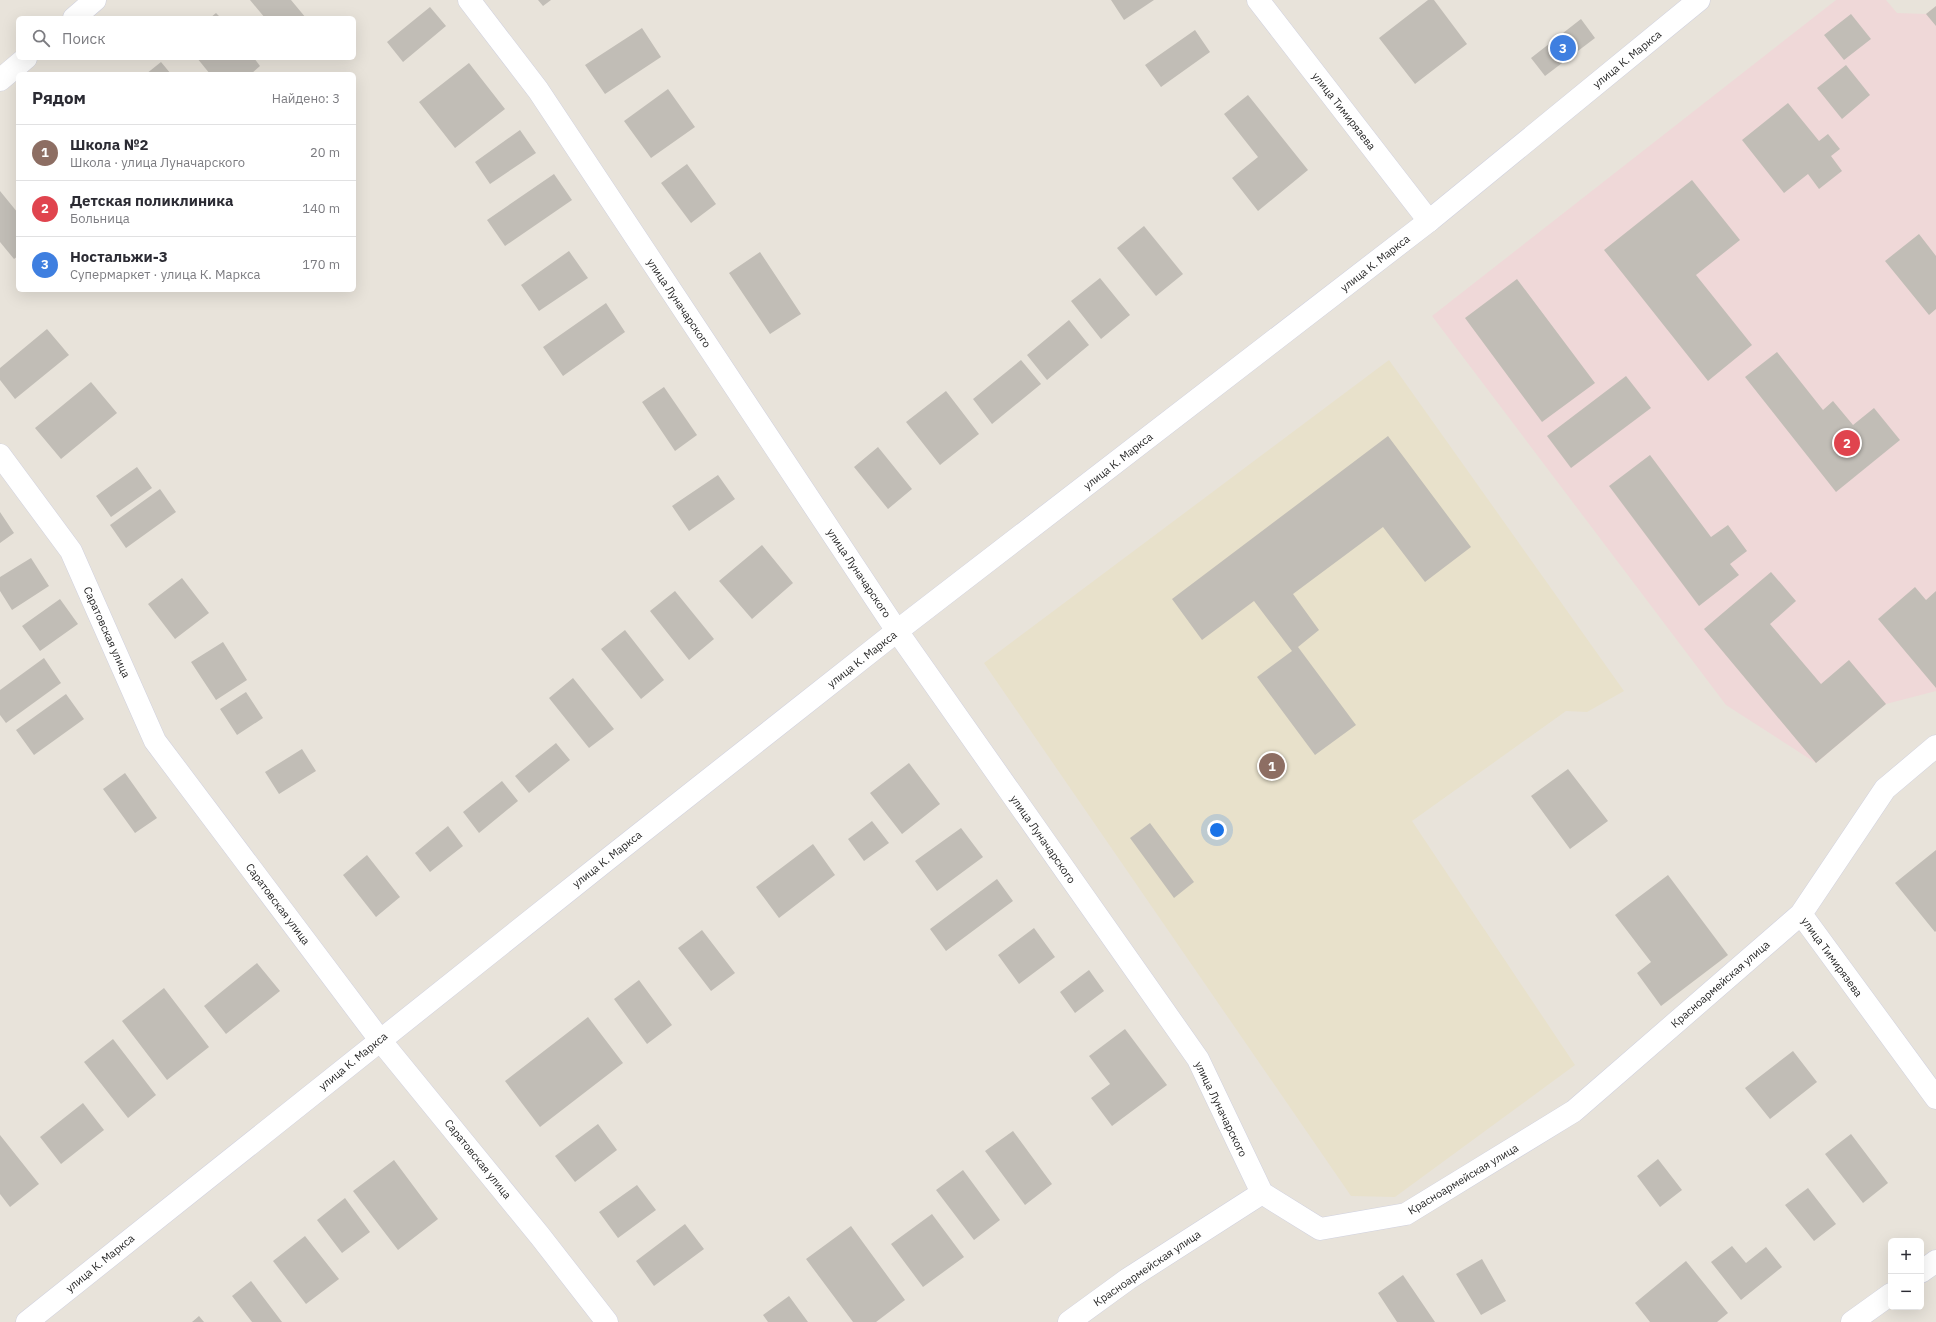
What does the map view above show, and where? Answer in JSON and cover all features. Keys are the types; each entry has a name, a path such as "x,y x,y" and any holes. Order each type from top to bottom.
{"street":[{"path":"76,16 95,0"},
{"name":"улица Луначарского","path":"469,0 538,90 897,631 1198,1059 1262,1193"},
{"name":"улица Тимирязева","path":"1258,0 1429,222"},
{"name":"улица К. Маркса","path":"27,1322 380,1040 897,631 1429,222 1699,0"},
{"path":"0,80 24,60"},
{"name":"Саратовская улица","path":"0,455 71,551 155,741 380,1040 540,1236 607,1322"},
{"name":"улица Тимирязева","path":"1936,746 1885,789 1801,914 1936,1098"},
{"name":"Красноармейская улица","path":"1069,1322 1128,1279 1262,1193 1320,1229 1406,1214 1574,1111 1801,914"},
{"path":"1924,1270 1936,1261"},
{"path":"1852,1322 1888,1296"}],"shaded area":[{"path":"1836,0 1886,0 1897,13 1926,14 1936,6 1936,691 1886,704 1816,763 1726,705 1432,316"},
{"path":"1389,360 1624,691 1587,712 1566,711 1412,821 1575,1065 1395,1197 1351,1196 984,663"}],"building":[{"path":"250,0 291,0 304,16 263,16"},
{"path":"538,0 551,0 543,6"},
{"path":"1111,0 1154,0 1124,20"},
{"path":"1428,0 1434,0 1467,44 1415,84 1379,38"},
{"path":"1936,6 1936,26 1926,14"},
{"path":"430,7 446,26 403,62 387,42"},
{"path":"1851,14 1871,39 1844,60 1824,35"},
{"path":"1581,19 1595,38 1545,76 1531,58"},
{"path":"642,28 661,57 605,94 585,65"},
{"path":"1195,30 1210,52 1161,87 1145,65"},
{"path":"199,60 256,60 260,66 253,72 208,72"},
{"path":"161,62 169,72 148,72"},
{"path":"469,63 505,109 455,148 419,102"},
{"path":"1846,65 1870,95 1842,119 1817,88"},
{"path":"668,89 695,127 651,158 624,121"},
{"path":"1248,95 1308,170 1258,211 1232,178 1258,157 1224,114"},
{"path":"1788,103 1819,141 1828,134 1840,149 1831,156 1842,171 1819,189 1808,174 1784,193 1742,140"},
{"path":"520,130 536,153 490,184 475,162"},
{"path":"687,164 716,204 691,223 661,183"},
{"path":"554,174 572,200 505,246 487,220"},
{"path":"1692,180 1740,240 1696,275 1752,345 1708,381 1604,250"},
{"path":"0,191 16,211 16,258 14,259 0,242"},
{"path":"1144,226 1183,274 1156,296 1117,248"},
{"path":"1919,234 1936,256 1936,309 1929,315 1885,261"},
{"path":"569,251 588,278 539,311 521,285"},
{"path":"760,252 801,314 770,334 729,273"},
{"path":"1100,278 1130,315 1101,339 1071,301"},
{"path":"1517,279 1595,383 1542,422 1465,318"},
{"path":"606,303 625,332 563,376 543,347"},
{"path":"1069,320 1089,345 1047,380 1027,355"},
{"path":"47,329 69,355 15,399 0,380 0,368"},
{"path":"1777,352 1823,410 1833,401 1853,425 1874,408 1900,440 1836,492 1745,377"},
{"path":"1021,360 1041,384 992,424 973,399"},
{"path":"1626,376 1651,408 1571,468 1547,436"},
{"path":"91,382 117,413 61,459 35,428"},
{"path":"664,387 697,435 675,451 642,402"},
{"path":"946,391 979,434 940,465 906,422"},
{"path":"1388,436 1471,547 1425,582 1383,527 1293,594 1319,630 1298,647 1356,725 1315,755 1257,677 1292,651 1254,601 1202,640 1172,599"},
{"path":"878,447 912,489 888,509 854,467"},
{"path":"1650,455 1711,537 1728,525 1747,551 1730,564 1739,575 1699,606 1609,486"},
{"path":"137,467 152,488 111,517 96,496"},
{"path":"718,475 735,499 689,531 672,506"},
{"path":"160,489 176,512 126,548 110,525"},
{"path":"0,512 14,533 0,543"},
{"path":"762,545 793,583 752,619 719,581"},
{"path":"31,558 49,586 12,610 0,591 0,577"},
{"path":"1771,572 1796,601 1770,624 1821,684 1849,660 1886,704 1816,763 1704,629"},
{"path":"182,578 209,613 175,639 148,604"},
{"path":"1915,587 1926,600 1936,591 1936,688 1878,619"},
{"path":"675,591 714,639 689,660 650,611"},
{"path":"60,599 78,624 40,651 22,626"},
{"path":"625,630 664,680 641,699 601,649"},
{"path":"223,642 247,680 216,700 191,662"},
{"path":"44,658 61,683 6,723 0,715 0,690"},
{"path":"573,678 614,729 589,748 549,698"},
{"path":"246,692 263,718 237,735 220,709"},
{"path":"66,694 84,719 34,755 16,730"},
{"path":"556,743 570,760 529,793 515,776"},
{"path":"302,749 316,771 279,794 265,772"},
{"path":"909,763 940,804 902,834 870,793"},
{"path":"1568,769 1608,821 1570,849 1531,796"},
{"path":"125,773 157,818 135,833 103,789"},
{"path":"502,781 518,801 479,833 463,812"},
{"path":"872,821 889,843 864,861 848,839"},
{"path":"1150,823 1194,882 1174,898 1130,838"},
{"path":"448,826 463,846 430,872 415,853"},
{"path":"961,828 983,857 937,891 915,861"},
{"path":"813,844 835,875 779,918 756,887"},
{"path":"1936,850 1936,931 1935,932 1895,883"},
{"path":"367,855 400,897 376,917 343,875"},
{"path":"1668,875 1728,955 1661,1006 1637,973 1651,962 1615,915"},
{"path":"997,879 1013,901 946,951 930,929"},
{"path":"1034,928 1055,957 1019,984 998,955"},
{"path":"702,930 735,973 711,991 678,948"},
{"path":"257,963 280,991 226,1034 204,1006"},
{"path":"1089,970 1104,991 1075,1013 1060,992"},
{"path":"639,980 672,1025 647,1044 614,999"},
{"path":"164,988 209,1047 167,1080 122,1021"},
{"path":"588,1017 623,1063 540,1127 505,1081"},
{"path":"1125,1029 1167,1085 1112,1126 1091,1098 1110,1084 1089,1056"},
{"path":"113,1039 156,1095 128,1118 84,1062"},
{"path":"1793,1051 1817,1082 1770,1119 1745,1088"},
{"path":"83,1103 104,1130 61,1164 40,1137"},
{"path":"598,1124 617,1150 575,1182 555,1156"},
{"path":"1013,1131 1052,1184 1025,1205 985,1151"},
{"path":"1851,1134 1888,1183 1863,1203 1825,1154"},
{"path":"0,1135 39,1184 10,1207 0,1194"},
{"path":"1658,1159 1682,1190 1660,1207 1637,1176"},
{"path":"394,1160 438,1219 398,1250 353,1191"},
{"path":"963,1170 1000,1220 974,1240 936,1190"},
{"path":"637,1185 656,1210 618,1238 599,1212"},
{"path":"1808,1188 1836,1224 1814,1241 1785,1205"},
{"path":"345,1198 370,1232 342,1253 317,1220"},
{"path":"932,1214 964,1257 923,1287 891,1244"},
{"path":"685,1224 704,1249 654,1286 636,1261"},
{"path":"851,1226 905,1300 876,1322 853,1322 806,1259"},
{"path":"305,1236 339,1279 306,1304 273,1261"},
{"path":"1732,1246 1746,1263 1766,1247 1782,1267 1741,1300 1711,1262"},
{"path":"1482,1259 1506,1301 1481,1315 1456,1274"},
{"path":"1686,1261 1728,1313 1717,1322 1650,1322 1635,1303"},
{"path":"1403,1275 1435,1322 1397,1322 1378,1293"},
{"path":"251,1281 282,1322 252,1322 232,1296"},
{"path":"789,1296 808,1322 768,1322 763,1315"},
{"path":"199,1316 204,1322 192,1322"}],"place":[{"name":"Ностальжи-3","path":"1563,48"},
{"name":"Детская поликлиника","path":"1847,443"},
{"name":"Школа №2","path":"1272,766"}]}
